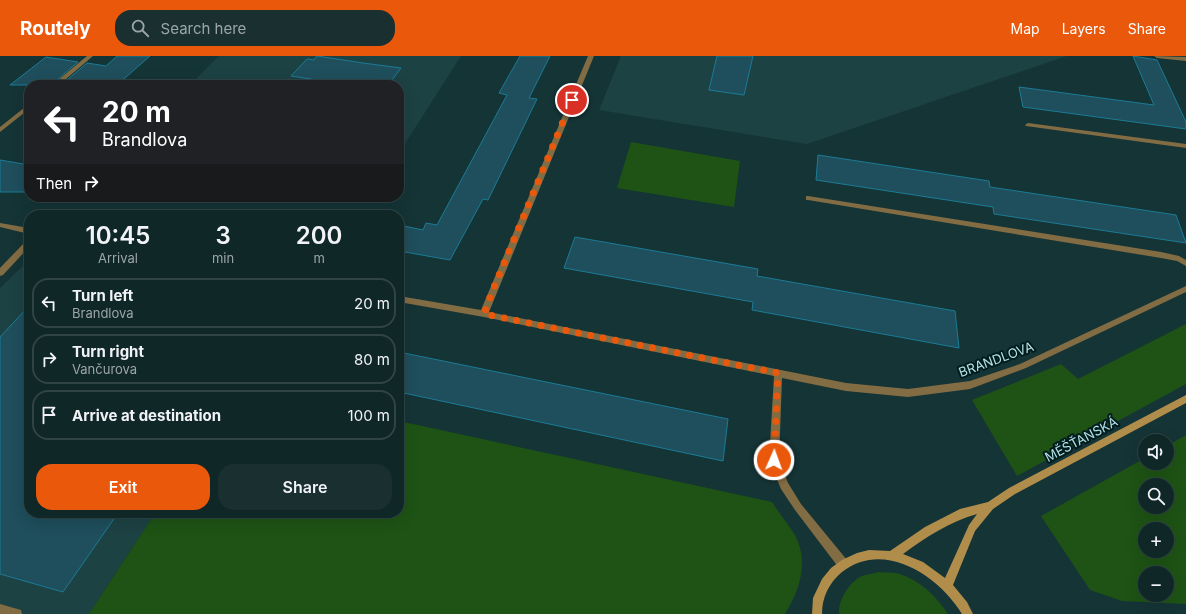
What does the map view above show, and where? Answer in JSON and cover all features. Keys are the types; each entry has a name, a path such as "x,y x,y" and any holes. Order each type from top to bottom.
{"main road":[{"name":"MĚŠŤANSKÁ","path":"947,586 972,528 990,506 1012,491 1186,399"},
{"name":"MĚŠŤANSKÁ","path":"892,555 928,530 960,514 990,506"},
{"path":"817,614 818,597 828,578 843,564 858,557 874,554 892,555 911,561 924,568 947,586 963,604 968,614"}],"street":[{"path":"61,80 90,56"},
{"path":"484,314 591,56"},
{"path":"1157,56 1186,60"},
{"path":"0,130 24,110"},
{"path":"1028,125 1186,146"},
{"path":"808,198 1161,255 1178,259 1186,263"},
{"path":"0,225 24,230"},
{"path":"0,273 24,248"},
{"name":"BRANDLOVA","path":"404,299 846,387 908,394 970,386 1023,366 1186,289"},
{"path":"778,373 774,460 784,486 798,507 843,564"},
{"path":"0,609 17,614"}],"shaded area":[{"path":"219,56 461,56 404,145 404,80 195,80"},
{"path":"621,56 1067,56 807,144 599,110"},
{"path":"24,265 24,518 152,518 89,614 0,614 0,288"}],"green space":[{"path":"631,142 740,161 734,207 617,188"},
{"path":"1186,324 1186,384 1017,476 972,400 1061,364 1078,379"},
{"path":"404,422 772,502 795,535 799,545 802,565 801,575 795,595 785,614 89,614 152,518 404,518"},
{"path":"1186,435 1186,604 1143,602 1174,602 1174,566 1138,566 1138,602 1122,601 1090,590 1041,516 1138,462 1138,470 1174,470 1174,442"},
{"path":"878,572 898,573 915,581 933,595 948,614 839,614 842,598 848,588 862,576"}],"building":[{"path":"117,56 150,56 123,80 67,80 87,63 106,66"},
{"path":"317,56 401,68 392,80 317,80 291,76 307,59 314,60"},
{"path":"520,56 550,56 529,98 537,99 488,200 483,199 450,260 404,252 404,226 423,230 426,223 437,225 507,95 499,93"},
{"path":"717,56 753,56 744,95 709,90"},
{"path":"1133,56 1157,60 1186,122 1186,129 1023,107 1019,87 1154,105"},
{"path":"46,57 78,62 57,80 24,80 24,85 10,85"},
{"path":"818,155 989,181 990,187 1176,215 1186,243 994,214 993,207 816,180"},
{"path":"0,160 24,164 24,192 0,192"},
{"path":"575,237 758,269 757,276 955,311 959,348 752,310 753,302 564,268"},
{"path":"24,311 24,518 115,518 63,592 0,574 0,337"},
{"path":"404,353 728,419 723,461 404,393"}],"route":[{"path":"572,100 484,314 778,373 774,460"}]}
